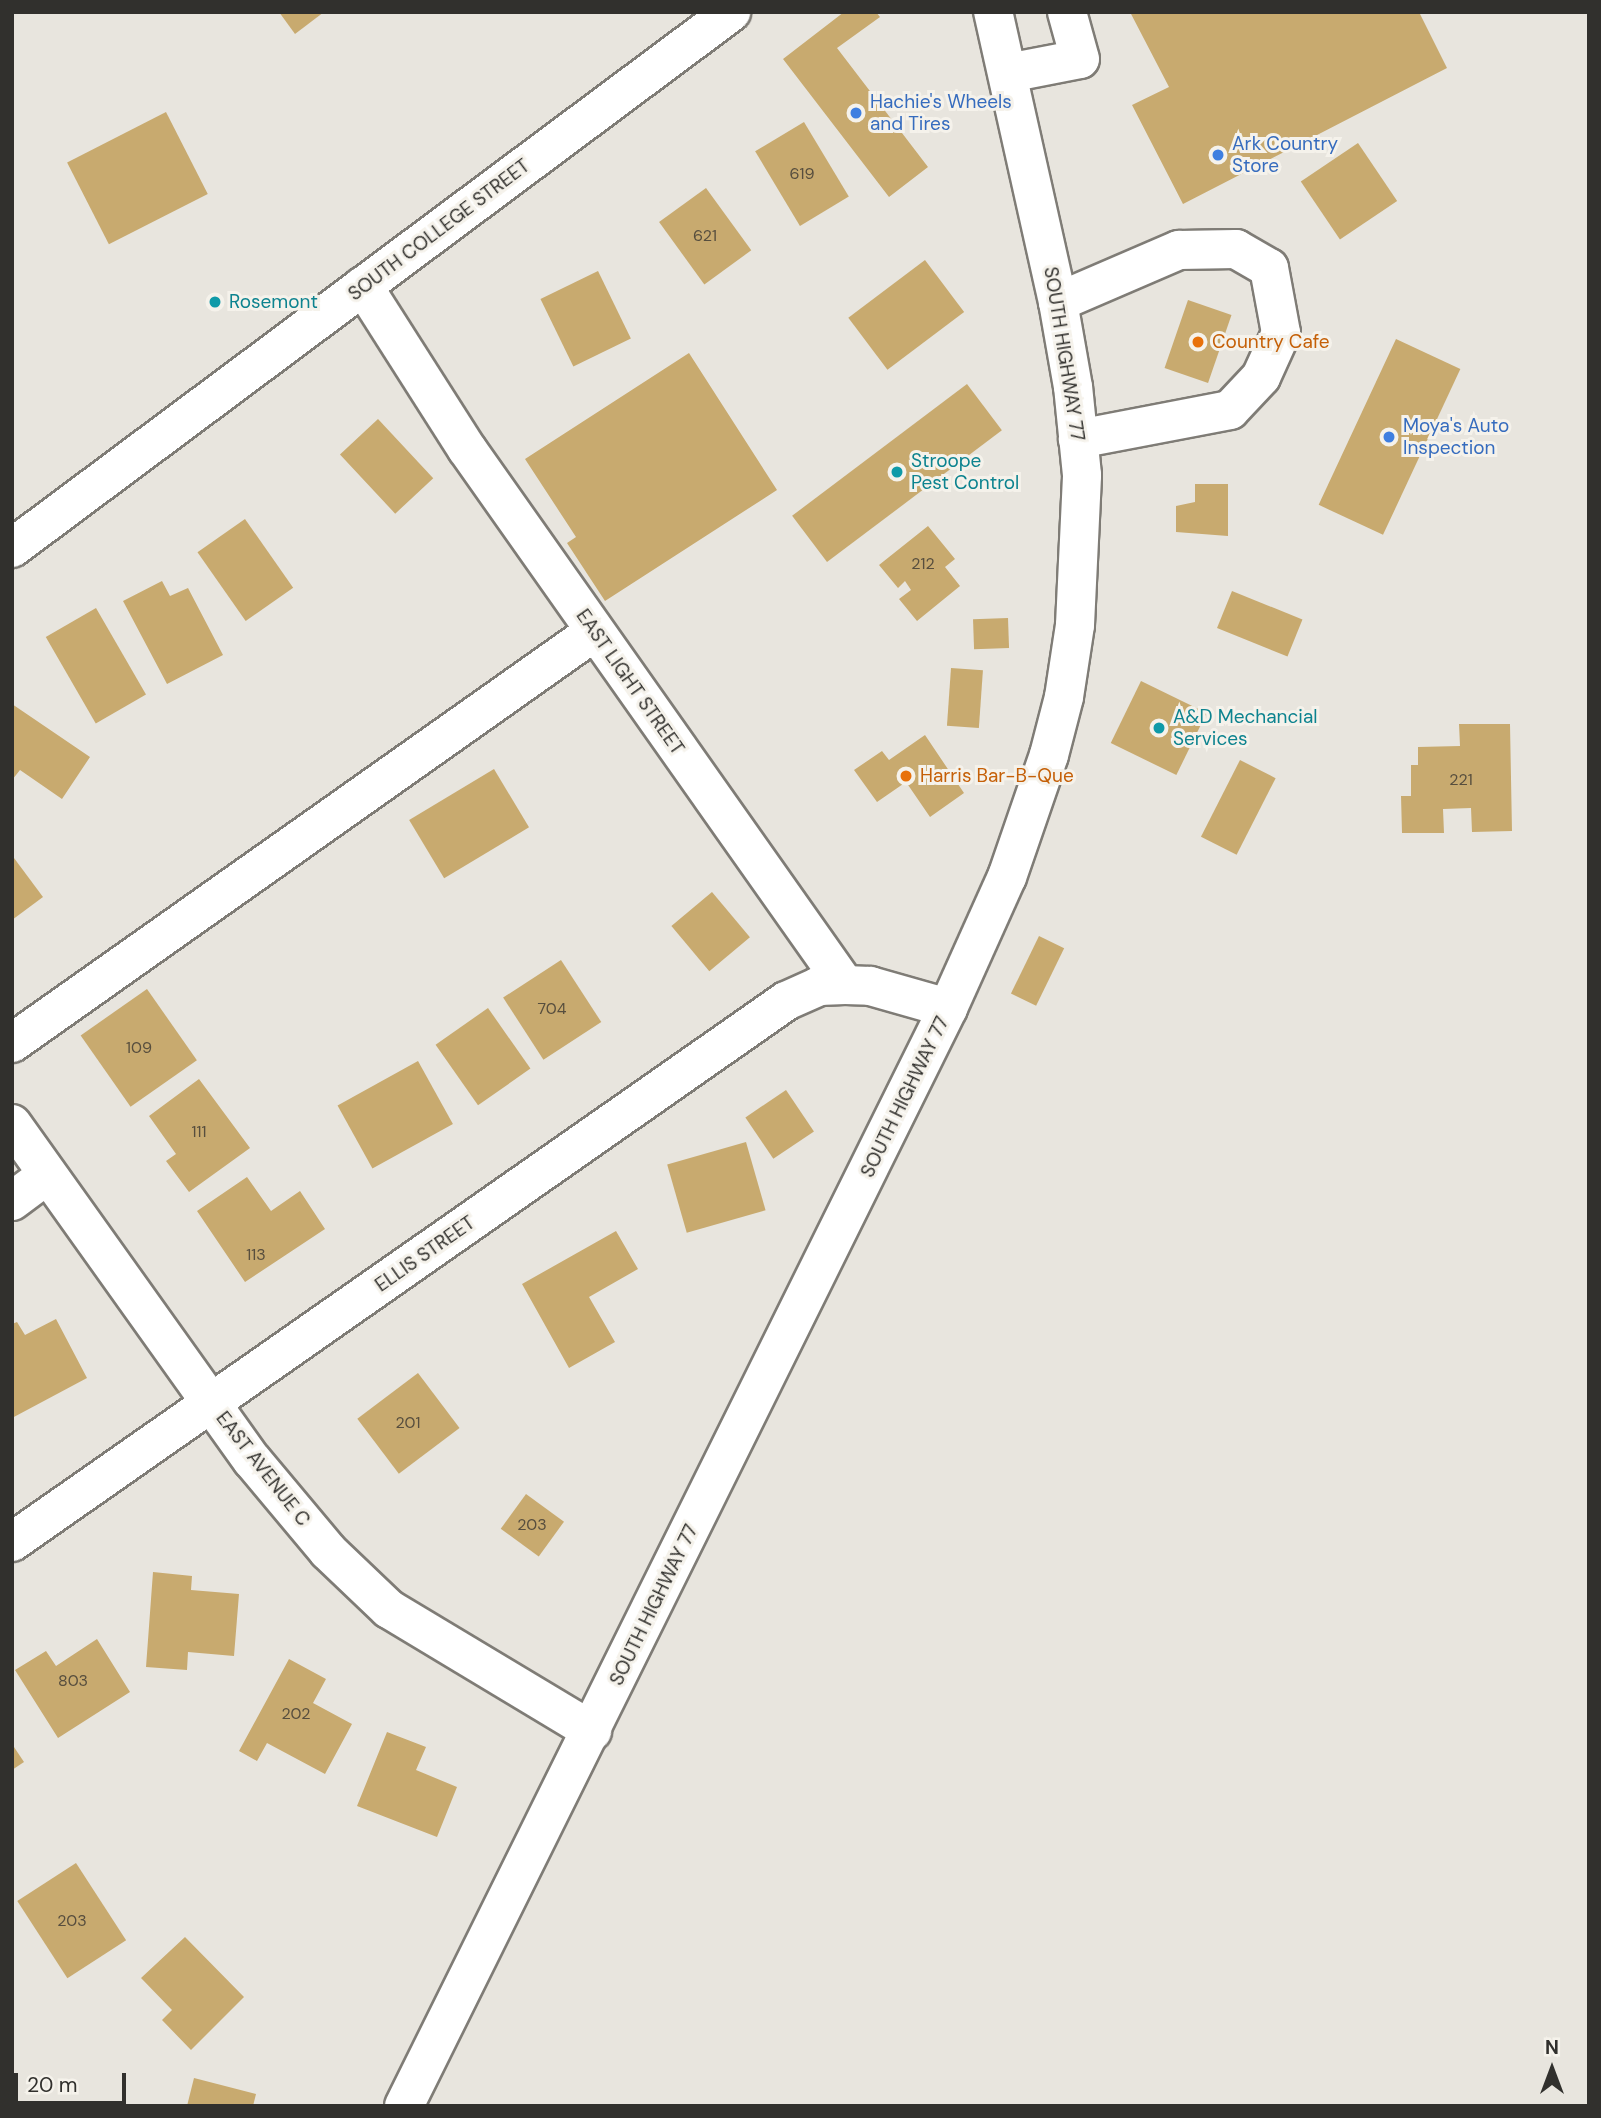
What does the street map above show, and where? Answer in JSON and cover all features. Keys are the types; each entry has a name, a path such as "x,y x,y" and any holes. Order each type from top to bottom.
{"street":[{"name":"SOUTH COLLEGE STREET","path":"12,548 731,12"},
{"name":"SOUTH HIGHWAY 77","path":"404,2106 948,1008 1032,811 1065,697 1081,554 1078,439 1058,302 993,12"},
{"path":"1008,73 1080,59 1067,12"},
{"path":"1058,302 1179,250 1236,249 1269,268 1281,333 1261,377 1230,410 1078,439"},
{"name":"EAST LIGHT STREET","path":"363,286 467,449 845,985"},
{"path":"12,1043 594,632"},
{"path":"845,985 870,986 948,1008"},
{"name":"ELLIS STREET","path":"12,1542 786,1001 819,986 845,985"},
{"name":"EAST AVENUE C","path":"12,1124 212,1402 328,1551 389,1609 592,1731"},
{"path":"12,1201 47,1175"}],"building":[{"path":"279,12 324,12 295,34"},
{"name":"Hachie's Wheels and Tires","path":"844,12 876,12 880,17 837,48 928,167 889,197 783,59"},
{"name":"Ark Country Store","path":"1130,12 1419,12 1447,68 1183,204 1132,105 1169,87"},
{"path":"166,112 208,194 109,244 67,162"},
{"path":"804,122 849,197 800,226 755,151"},
{"path":"1358,143 1397,201 1340,240 1301,182"},
{"path":"706,188 751,250 704,284 659,222"},
{"path":"925,260 964,312 887,370 848,318"},
{"path":"598,271 631,338 573,366 540,299"},
{"name":"Country Cafe","path":"1188,300 1231,315 1208,383 1165,368"},
{"name":"Moya's Auto Inspection","path":"1396,339 1460,369 1383,535 1319,505"},
{"path":"689,353 777,490 605,601 567,543 576,537 525,459"},
{"name":"Stroope Pest Control","path":"967,384 1002,430 827,562 792,516"},
{"path":"378,419 433,478 395,514 340,454"},
{"path":"1195,484 1228,484 1228,536 1176,532 1176,506 1195,502"},
{"path":"245,519 293,588 246,621 197,552"},
{"path":"928,526 955,559 945,567 960,586 917,621 899,599 911,590 905,581 898,588 879,565"},
{"path":"162,581 170,596 188,588 223,655 167,684 123,601"},
{"path":"1232,591 1302,619 1287,657 1217,628"},
{"path":"96,608 146,695 96,724 46,637"},
{"path":"1008,618 1009,648 974,649 973,619"},
{"path":"951,668 983,670 979,728 947,726"},
{"name":"A&D Mechancial Services","path":"1141,681 1207,713 1176,775 1111,743"},
{"path":"12,704 90,757 62,799 20,770 12,780"},
{"path":"1459,724 1510,724 1512,831 1472,832 1471,808 1443,809 1444,833 1402,833 1401,796 1411,796 1411,765 1418,765 1418,747 1460,746"},
{"name":"Harris Bar-B-Que","path":"925,735 964,793 930,817 906,782 877,802 854,770 882,751 889,760"},
{"path":"1240,760 1276,778 1237,855 1201,837"},
{"path":"494,769 529,827 444,878 409,820"},
{"path":"14,858 43,897 12,920 12,860"},
{"path":"712,892 750,937 709,971 671,926"},
{"path":"1039,936 1064,948 1036,1006 1011,994"},
{"path":"561,960 601,1022 543,1060 503,998"},
{"path":"147,989 197,1060 131,1107 81,1035"},
{"path":"488,1008 530,1069 478,1105 436,1045"},
{"path":"418,1061 453,1124 372,1169 338,1106"},
{"path":"199,1079 250,1148 189,1192 166,1161 176,1154 149,1116"},
{"path":"786,1090 814,1131 773,1159 745,1117"},
{"path":"746,1142 766,1210 687,1233 667,1165"},
{"path":"247,1177 271,1211 300,1191 325,1229 245,1282 197,1211"},
{"path":"616,1231 638,1269 589,1297 615,1342 569,1368 522,1284"},
{"path":"56,1319 87,1378 12,1418 12,1324 17,1322 25,1335"},
{"path":"418,1373 460,1428 399,1474 357,1419"},
{"path":"526,1494 564,1522 539,1556 501,1529"},
{"path":"153,1572 192,1576 191,1590 239,1594 234,1656 188,1652 187,1670 146,1667"},
{"path":"97,1639 130,1692 58,1738 15,1670 46,1651 56,1666"},
{"path":"289,1659 326,1679 313,1703 352,1724 325,1774 267,1743 257,1761 239,1751"},
{"path":"387,1732 426,1747 416,1770 457,1787 437,1837 357,1806"},
{"path":"12,1744 24,1762 12,1770"},
{"path":"76,1863 126,1940 67,1978 17,1901"},
{"path":"185,1937 244,1997 191,2050 162,2020 172,2010 141,1978"},
{"path":"194,2078 256,2094 253,2106 187,2106"}],"place":[{"name":"Hachie's Wheels and Tires","path":"856,113"},
{"name":"Ark Country Store","path":"1218,155"},
{"name":"Rosemont","path":"215,302"},
{"name":"Country Cafe","path":"1198,342"},
{"name":"Moya's Auto Inspection","path":"1389,437"},
{"name":"Stroope Pest Control","path":"897,472"},
{"name":"A&D Mechancial Services","path":"1159,728"},
{"name":"Harris Bar-B-Que","path":"906,776"}]}
